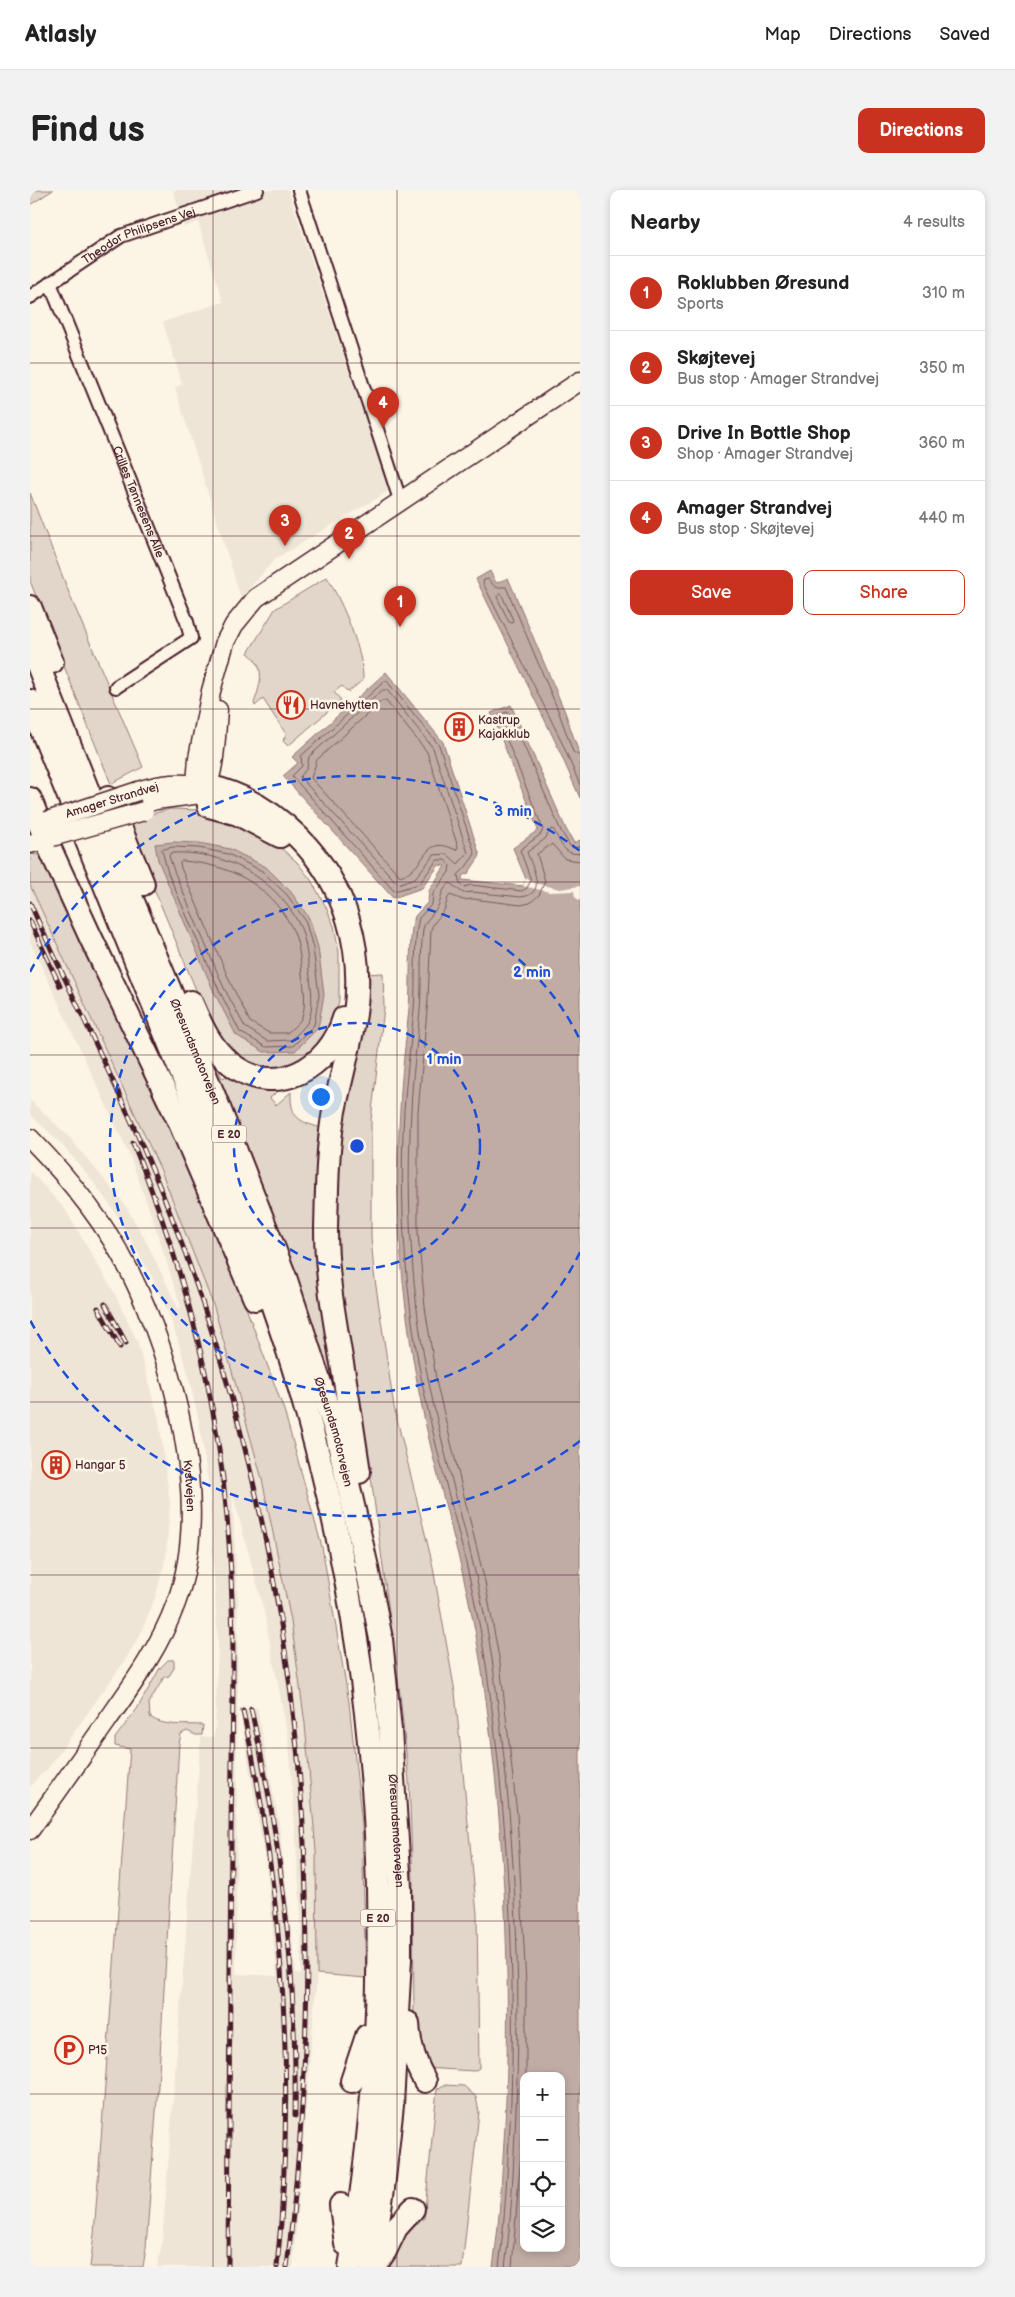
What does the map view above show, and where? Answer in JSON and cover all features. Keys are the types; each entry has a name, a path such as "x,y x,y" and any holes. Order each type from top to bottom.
{"highway":[{"path":"30,607 192,1004 209,1039 224,1058 244,1072 266,1077 296,1074 322,1059 334,1044 342,1026 346,1006 348,974 346,951 339,920 321,881 292,846 262,826 238,814 203,792"},
{"name":"Øresundsmotorvejen","path":"30,645 109,844 219,1108 285,1277 311,1351 337,1435 354,1504 381,1639 397,1824 400,1977 392,2105 373,2267"},
{"name":"Øresundsmotorvejen","path":"30,701 244,1226 308,1415 332,1508 354,1621 365,1707 378,1870 377,1990 370,2114 362,2191 348,2267"},
{"path":"203,792 231,791 250,800 277,818 307,846 337,890 348,918 355,944 358,966 357,997 328,1147 326,1231 332,1303 348,1400 381,1639"},
{"path":"30,799 41,832 115,992 179,1120 266,1325 300,1426 326,1519 344,1570"},
{"path":"400,1977 408,2002 409,2041 415,2064 425,2081"},
{"path":"352,2081 369,2029 371,1995 377,1990"},
{"path":"341,2205 346,2233 348,2267"},
{"path":"373,2267 386,2251 396,2228 413,2209"}],"street":[{"name":"Theodor Philipsens Vej","path":"30,296 121,236 257,190"},
{"path":"299,190 400,500"},
{"name":"Crilles Tønnesens Alle","path":"50,284 187,622 191,638 116,687"},
{"path":"203,792 210,778 220,690 233,649 239,636 256,611 284,578 580,381"},
{"name":"Amager Strandvej","path":"41,832 93,824 141,802 158,785 184,783 203,792"},
{"name":"Amager Strandvej","path":"41,832 141,802 178,804 203,792"},
{"name":"Kystvejen","path":"30,1138 56,1165 102,1226 128,1268 152,1322 170,1379 184,1442 191,1509 185,1573 166,1629 129,1690 30,1830"}],"shaded area":[{"path":"30,190 53,190 30,205"},
{"path":"173,190 288,190 389,491 275,559 241,598 175,388 182,384 163,322 223,302 198,222 184,227"},
{"path":"30,493 71,598 143,767 111,784 30,581"},
{"path":"327,577 351,627 360,656 363,680 348,692 342,686 334,692 341,700 288,746 283,741 286,734 263,699 255,706 254,703 260,682 260,670 254,658 248,653 275,609"},
{"path":"170,809 200,810 230,819 275,843 297,862 311,880 334,926 339,952 339,1000 335,1022 310,1058 287,1068 264,1068 245,1062 226,1046 211,1026 126,821"},
{"path":"30,854 39,855 46,862 91,967 163,1109 231,1267 284,1410 322,1547 349,1702 362,1825 366,1978 317,1974 316,1851 305,1724 291,1621 262,1479 214,1307 162,1173 30,885"},
{"path":"30,885 162,1173 214,1307 262,1479 291,1621 305,1724 316,1851 317,1974 293,2267 157,2267 162,2243 201,1737 213,1737 215,1731 218,1645 209,1489 199,1421 187,1370 169,1314 152,1277 113,1209 88,1175 61,1144 30,1114 30,1100 69,1137 123,1202 145,1239 179,1310 181,1307 129,1154 30,942","holes":["232,1492 263,1607 289,1742 301,1916 301,1974 296,1973 279,1823 257,1707 240,1712 267,1873 277,1976 236,1974 238,1603"]},
{"path":"383,973 384,1008 371,1120 371,1236 374,1273 394,1407 432,1562 455,1692 477,1914 479,2068 474,2071 424,2068 414,2027 413,1883 409,1781 400,1695 369,1462 343,1308 338,1243 337,1194 343,1127 366,974"},
{"path":"201,1040 207,1044 222,1078 229,1075 288,1081 270,1098 276,1105 291,1092 291,1101 295,1114 303,1122 325,1129 345,1428 314,1329 279,1231 242,1135"},
{"path":"30,1171 65,1209 114,1292 137,1341 159,1420 170,1503 166,1557 155,1598 140,1635 124,1662 47,1770 38,1777 30,1788"},
{"path":"168,1660 174,1660 174,1668 169,1676 164,1677 149,1703 150,1717 168,1724 203,1725 202,1735 196,1735 187,1731 181,1734 179,1744 146,2248 143,2267 90,2267 130,1749 115,1746 115,1738 137,1709 160,1668"},
{"path":"444,2085 464,2086 476,2097 479,2112 462,2267 387,2267 409,2218 424,2219 437,2089"}],"water":[{"path":"490,571 496,583 508,578 565,712 580,756 580,798 555,741 476,579"},
{"path":"386,672 443,742 480,856 467,875 465,874 462,877 462,880 523,886 526,879 513,848 538,830 491,713 511,705 566,829 574,843 580,840 580,2267 493,2267 499,2214 507,2068 507,1952 501,1837 489,1722 475,1630 418,1387 407,1318 400,1249 398,1145 402,1072 409,1008 412,927 415,916 428,902 429,891 445,866 439,865 422,888 393,898 283,776 298,763 292,757"},
{"path":"173,842 199,843 230,849 266,867 291,892 309,918 318,947 324,995 318,1028 295,1051 264,1052 236,1035 214,992 158,860 155,844"}],"pier":[{"path":"526,878 534,883 560,889 580,886 580,901 575,897 574,891 550,892 523,886"}],"railway":[{"path":"30,903 129,1116 183,1247 224,1373 257,1498 281,1624 297,1750 306,1877 306,2006 300,2135 287,2267"},
{"path":"30,921 60,986"},
{"path":"133,1143 166,1231 193,1321 213,1413 226,1507 233,1629 228,2267"},
{"path":"105,1304 126,1343"},
{"path":"98,1308 120,1347"},
{"path":"251,1709 271,1810 285,1911 293,2013 295,2116"},
{"path":"243,1711 268,1848 282,1988 285,2057 285,2127 283,2197 277,2267"}],"place":[{"name":"Amager Strandvej","path":"383,428"},
{"name":"Drive In Bottle Shop","path":"285,546"},
{"name":"Skøjtevej","path":"349,559"},
{"name":"Roklubben Øresund","path":"400,627"},
{"name":"Havnehytten","path":"291,705"},
{"name":"Kastrup Kajakklub","path":"459,727"},
{"name":"Hangar 5","path":"56,1465"},
{"name":"P15","path":"69,2050"}]}
